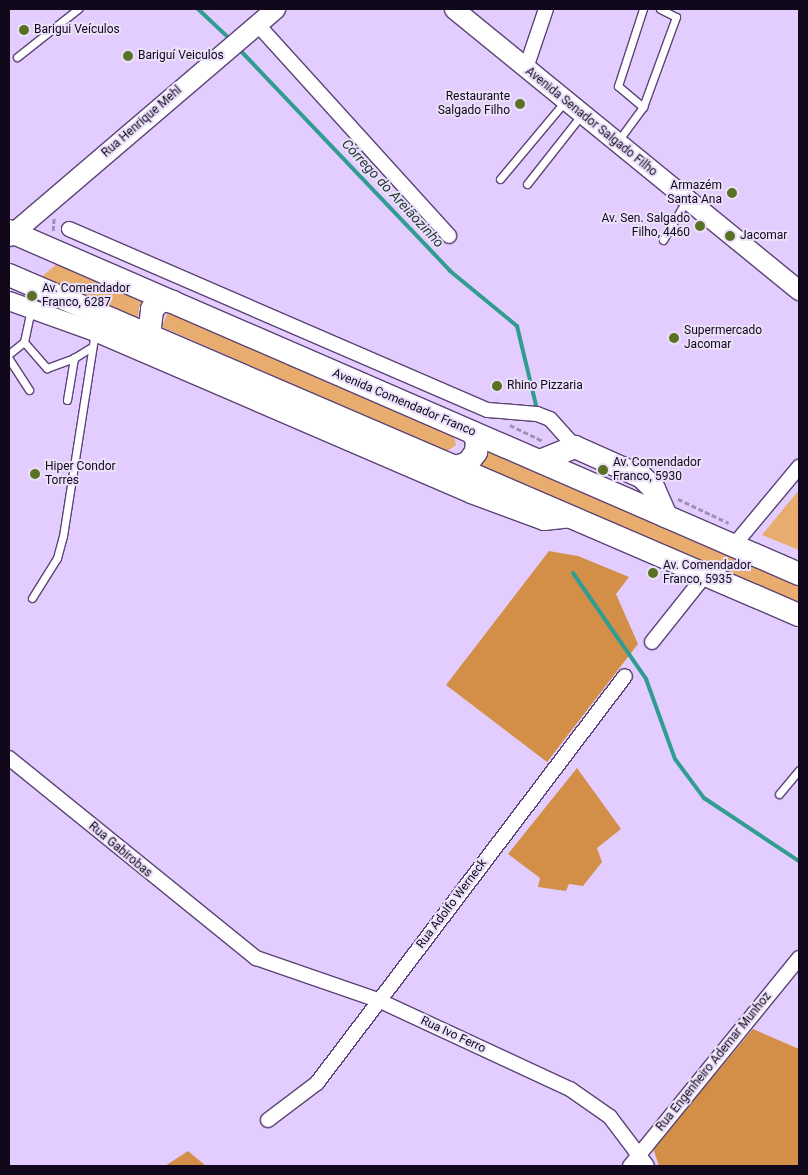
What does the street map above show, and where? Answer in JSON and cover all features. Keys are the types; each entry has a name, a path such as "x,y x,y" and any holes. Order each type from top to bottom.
{"highway":[{"name":"Avenida Comendador Franco","path":"10,233 472,432 545,453 735,536 799,574"},
{"path":"9,275 799,615"},
{"path":"149,335 152,309 162,300 172,302"},
{"path":"455,467 468,463 476,452 477,440 472,432"},
{"path":"545,453 575,447 642,477 669,507"}],"main road":[{"name":"Rua Henrique Mehl","path":"10,233 275,9"},
{"name":"Avenida Senador Salgado Filho","path":"454,9 617,141 686,201 799,290"}],"street":[{"path":"526,68 546,9"},
{"path":"257,24 449,236"},
{"path":"69,229 488,410 537,414 550,419 575,447"},
{"path":"9,301 31,309 92,340 471,494 544,521 572,518"},
{"path":"735,536 799,467"},
{"path":"652,642 706,574"},
{"name":"Rua Adolfo Werneck","path":"268,1120 317,1083 625,676"},
{"name":"Rua Gabirobas","path":"9,758 232,942"},
{"name":"Rua Ivo Ferro","path":"232,942 256,958 378,1000 570,1089 610,1117 641,1152 647,1166"},
{"name":"Rua Engenheiro Ademar Munhoz","path":"630,1166 797,965"}],"lane":[{"path":"17,57 78,9"},
{"path":"643,9 618,86 643,107"},
{"path":"617,141 643,107 676,17 660,9"},
{"path":"500,179 566,100"},
{"path":"527,184 582,113"},
{"path":"663,240 686,201"},
{"path":"9,354 24,342 31,309"},
{"path":"24,342 47,368 74,358 92,340"},
{"path":"32,598 57,558 63,536 92,340"},
{"path":"67,400 74,358"},
{"path":"9,359 29,390"},
{"path":"779,794 799,770"}],"path":[{"path":"53,231 54,223"},
{"path":"509,425 545,453"},
{"path":"669,507 735,536"}],"shaded area":[{"path":"58,263 150,301 139,307 138,318 40,278"},
{"path":"168,311 454,435 456,445 446,452 162,327"},
{"path":"488,450 799,581 799,604 475,465 483,462"},
{"path":"799,490 799,550 762,535"},
{"path":"549,551 578,556 629,577 616,594 638,644 547,762 446,685"},
{"path":"577,768 621,829 597,848 602,862 583,886 569,884 566,891 538,887 540,878 508,854"},
{"path":"753,1029 799,1049 799,1166 659,1166 653,1148"},
{"path":"188,1151 206,1166 165,1166"}],"waterway":[{"name":"Córrego do Areiãozinho","path":"198,9 230,39"},
{"name":"Córrego do Areiãozinho","path":"238,48 450,271 517,326 537,409"},
{"name":"Córrego do Areiãozinho","path":"573,573 646,679 675,759 704,798 799,861"}],"place":[{"name":"Barigui Veículos","path":"24,30"},
{"name":"Bariguí Veiculos","path":"128,56"},
{"name":"Restaurante Salgado Filho","path":"520,104"},
{"name":"Armazém Santa Ana","path":"732,193"},
{"name":"Av. Sen. Salgado Filho, 4460","path":"700,226"},
{"name":"Jacomar","path":"730,236"},
{"name":"Av. Comendador Franco, 6287","path":"32,296"},
{"name":"Supermercado Jacomar","path":"674,338"},
{"name":"Rhino Pizzaria","path":"497,386"},
{"name":"Av. Comendador Franco, 5930","path":"603,470"},
{"name":"Hiper Condor Torres","path":"35,474"},
{"name":"Av. Comendador Franco, 5935","path":"653,573"}]}
